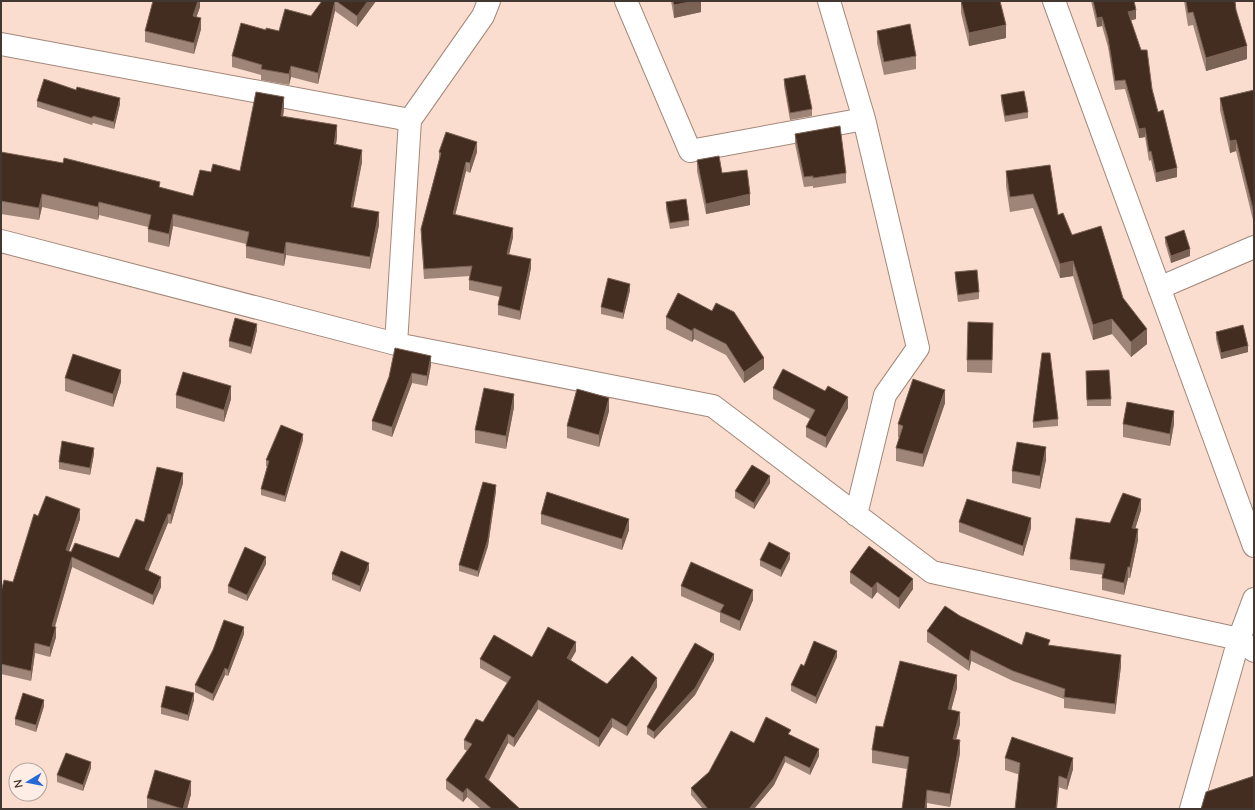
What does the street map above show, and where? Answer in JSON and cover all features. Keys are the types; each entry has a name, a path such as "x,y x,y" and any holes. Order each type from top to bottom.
{"street":[{"path":"396,344 410,120 483,16 489,1"},
{"path":"626,1 690,150 864,119"},
{"path":"829,1 864,119 918,348 885,395 856,515"},
{"path":"1054,1 1254,546"},
{"path":"1,44 410,120"},
{"path":"1,242 396,344 713,406 932,572 1246,645"},
{"path":"1159,288 1254,247"},
{"path":"1190,809 1246,645 1254,599"}],"building":[{"path":"153,1 198,1 193,16 201,18 194,43 145,31"},
{"path":"322,1 335,1 318,73 291,66 289,74 261,69 262,65 232,56 241,23 266,30 266,28 279,31 285,9 311,16"},
{"path":"336,1 368,1 357,16"},
{"path":"673,1 695,1 674,5"},
{"path":"961,1 1000,1 1006,25 969,33"},
{"path":"1093,1 1134,1 1136,10 1128,12 1141,50 1147,50 1152,89 1158,112 1163,110 1177,168 1156,173 1151,151 1149,152 1145,128 1139,129 1125,80 1115,81 1108,38 1102,17 1097,18"},
{"path":"1186,1 1235,1 1236,10 1247,46 1206,58 1193,12 1188,13"},
{"path":"910,24 916,56 884,62 877,31"},
{"path":"805,75 812,109 790,113 784,79"},
{"path":"44,79 76,90 77,87 120,98 114,122 93,116 92,118 37,101"},
{"path":"1254,90 1254,213 1236,140 1230,141 1220,98"},
{"path":"1024,91 1028,112 1005,116 1001,95"},
{"path":"256,92 284,97 281,116 337,125 334,144 362,150 351,207 379,212 370,257 286,242 284,254 246,246 249,232 173,214 169,234 148,229 151,215 99,202 98,207 42,194 39,208 1,201 1,152 63,163 64,158 160,182 159,187 193,196 200,170 211,172 213,164 240,171"},
{"path":"840,126 846,173 813,178 813,176 804,177 795,134"},
{"path":"446,132 477,142 470,163 466,162 453,214 513,228 507,254 531,259 520,311 498,305 502,287 469,280 472,266 424,269 421,229 441,153 439,152"},
{"path":"719,156 722,173 747,170 750,194 706,204 697,160"},
{"path":"1050,165 1058,215 1063,213 1072,235 1101,226 1123,298 1147,329 1131,342 1112,319 1093,325 1073,261 1060,264 1033,194 1010,197 1006,171"},
{"path":"686,199 689,220 670,223 666,202"},
{"path":"1184,230 1190,249 1171,256 1165,237"},
{"path":"977,270 979,292 958,295 955,272"},
{"path":"608,278 630,284 623,313 601,307"},
{"path":"678,293 712,311 716,303 734,312 764,358 744,372 726,344 694,328 692,331 666,317"},
{"path":"235,318 257,324 251,347 229,341"},
{"path":"968,322 993,323 992,360 967,360"},
{"path":"1243,325 1248,346 1221,353 1216,332"},
{"path":"395,348 431,356 427,376 412,373 392,427 372,421 389,377"},
{"path":"1042,353 1050,353 1058,419 1033,422"},
{"path":"73,354 121,370 113,394 65,378"},
{"path":"783,369 825,391 828,386 848,397 826,437 806,427 815,410 773,388"},
{"path":"1109,370 1111,399 1087,400 1086,371"},
{"path":"183,372 231,386 224,410 176,395"},
{"path":"913,379 945,390 923,454 896,448 903,426 898,424"},
{"path":"484,388 514,394 506,436 475,430"},
{"path":"577,389 609,398 599,435 567,426"},
{"path":"1127,402 1174,411 1170,434 1123,424"},
{"path":"281,425 303,434 285,496 261,489 269,461 266,460"},
{"path":"62,441 94,448 90,468 59,462"},
{"path":"1017,442 1046,447 1040,476 1012,471"},
{"path":"752,465 770,476 754,503 735,491"},
{"path":"157,467 183,473 171,514 168,514 145,569 161,577 153,595 72,557 52,626 56,627 50,647 35,643 31,671 1,664 1,592 4,580 13,582 34,514 38,516 46,496 80,509 66,550 71,552 75,543 119,558 136,519 144,522"},
{"path":"483,482 496,485 488,539 478,571 459,565"},
{"path":"547,492 629,519 622,539 541,514"},
{"path":"1123,493 1141,499 1132,528 1138,529 1130,567 1128,567 1124,583 1102,578 1105,564 1070,559 1076,518 1110,523"},
{"path":"967,499 1031,518 1023,546 959,522"},
{"path":"769,542 790,553 781,570 760,560"},
{"path":"869,546 913,579 899,598 877,582 872,588 850,572"},
{"path":"245,547 266,557 247,595 228,586"},
{"path":"341,551 369,563 360,586 332,574"},
{"path":"691,562 753,590 740,621 720,612 724,605 681,586"},
{"path":"945,606 960,616 1022,645 1026,632 1050,640 1048,645 1121,655 1115,704 1064,697 1065,689 1013,671 971,650 969,661 927,631"},
{"path":"224,620 244,627 228,670 225,668 213,694 195,685 213,650"},
{"path":"548,627 576,642 567,658 607,684 632,656 657,678 627,727 612,718 599,738 538,700 514,738 508,734 485,777 520,809 492,809 467,788 463,793 446,780 472,744 464,740 476,719 483,722 511,677 480,659 494,635 532,657"},
{"path":"814,641 837,651 816,697 791,685 801,664 804,666"},
{"path":"695,643 714,654 695,688 654,732 647,727"},
{"path":"900,661 957,675 948,709 960,712 953,739 960,740 950,794 927,790 925,809 902,809 909,757 872,750 876,726 883,727"},
{"path":"166,686 194,693 188,715 161,707"},
{"path":"23,693 44,700 36,725 15,719"},
{"path":"766,717 791,730 788,734 819,749 810,768 785,756 774,778 749,809 708,809 691,788 709,772 731,731 754,743"},
{"path":"1012,737 1073,758 1067,779 1059,776 1056,809 1015,809 1020,763 1005,758"},
{"path":"66,753 91,762 83,785 57,775"},
{"path":"155,770 191,781 183,809 147,798"},
{"path":"1254,776 1254,809 1201,809 1206,792"}]}
